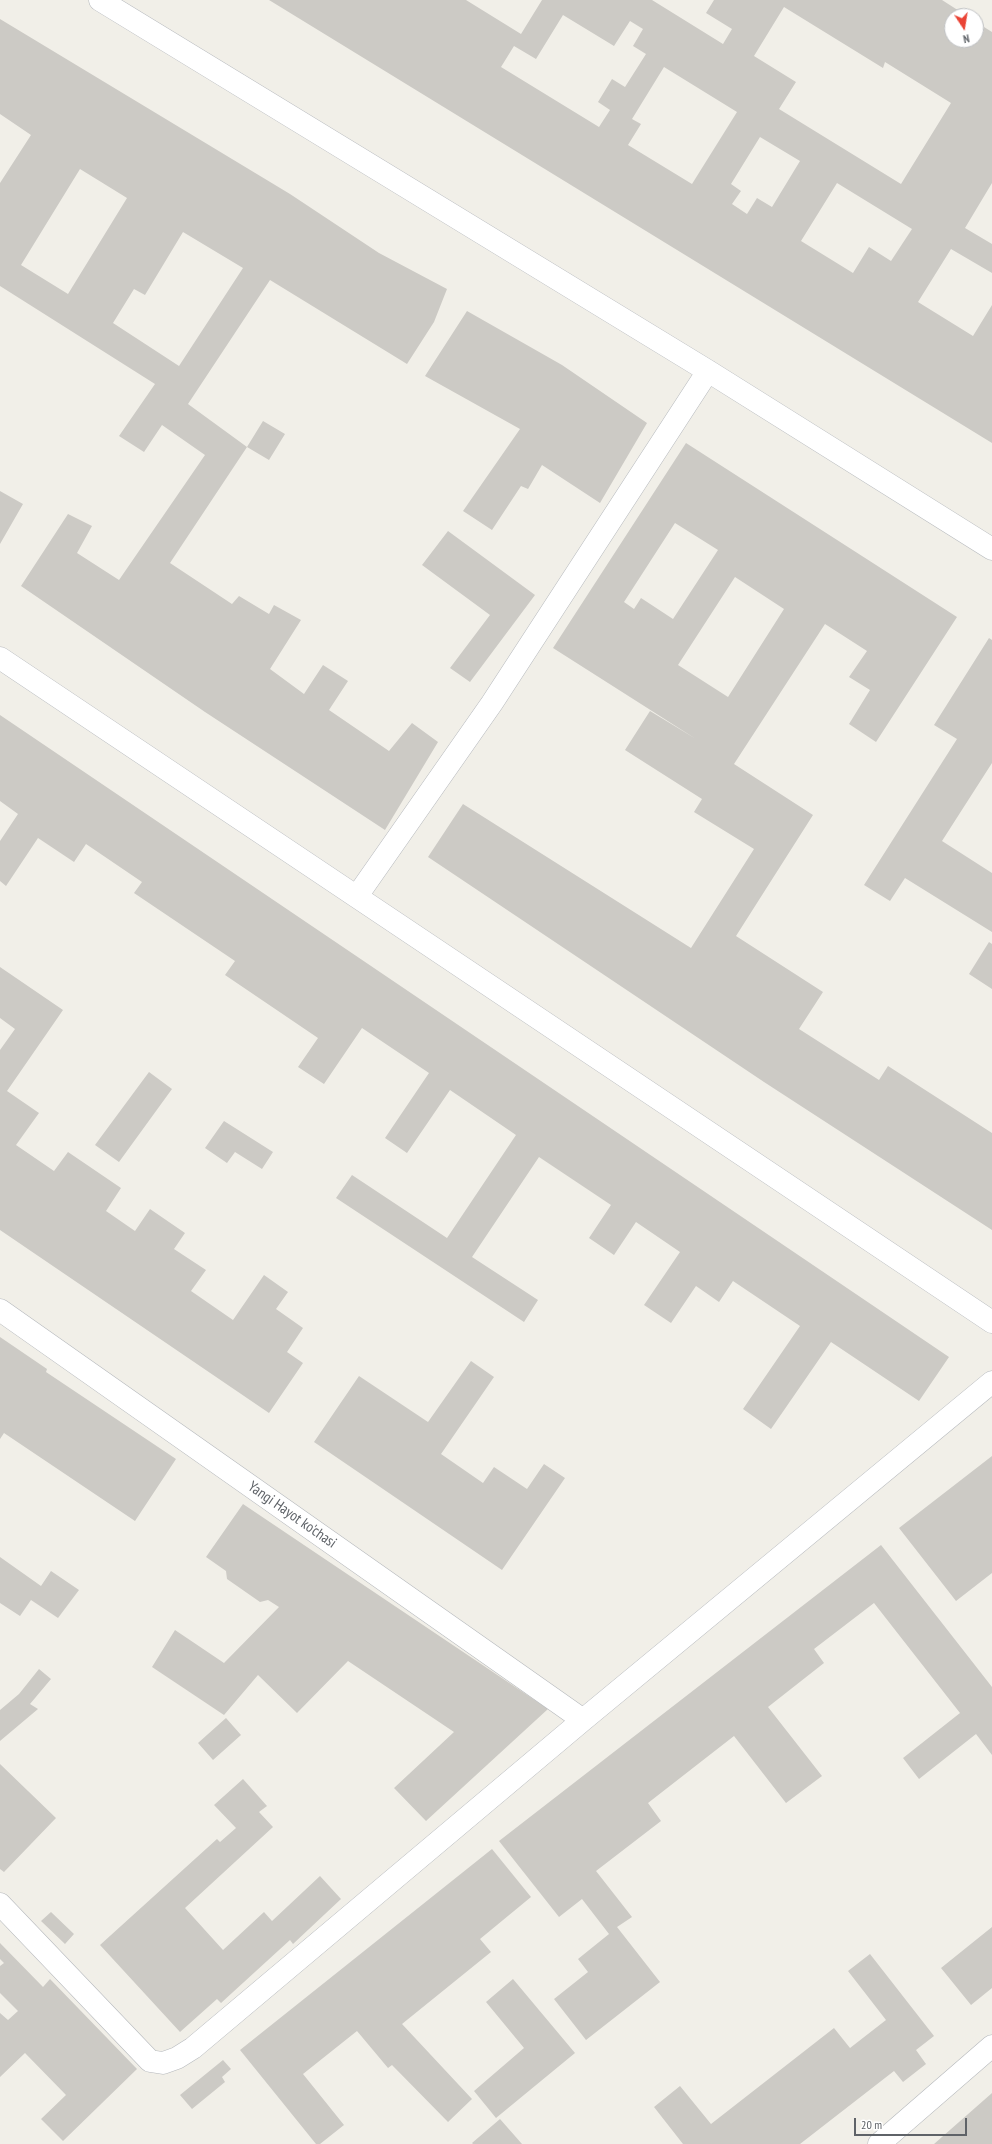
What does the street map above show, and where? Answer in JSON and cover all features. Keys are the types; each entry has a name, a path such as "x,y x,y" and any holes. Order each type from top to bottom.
{"street":[{"path":"100,0 708,372 992,549"},
{"path":"357,896 492,703 708,372"},
{"path":"0,658 992,1322"},
{"name":"Yangi Hayot ko'chasi","path":"0,1310 583,1720"},
{"path":"0,1904 150,2061 163,2063 177,2058 193,2048 583,1720 992,1382"},
{"path":"879,2144 992,2046"}],"building":[{"path":"269,0 466,0 521,34 542,0 652,0 723,44 732,29 706,13 714,0 942,0 954,8 944,8 944,48 984,48 984,27 992,32 992,183 965,228 992,244 992,273 951,249 918,302 973,336 992,305 992,443","holes":["784,7 883,68 885,62 951,103 901,184 779,109 796,82 754,56","563,15 614,46 630,21 643,29 633,46 646,54 625,87 612,79 598,102 610,110 599,127 501,67 514,46 536,59","664,67 737,112 692,184 628,145 641,124 632,119","760,137 800,161 772,207 757,198 747,214 732,204 741,191 731,184","837,183 912,229 891,261 869,247 853,273 801,241"]},
{"path":"0,19 290,194 379,253 447,289 434,322 407,364 270,280 188,404 247,447 170,563 232,604 239,596 269,614 274,605 301,620 270,669 304,694 323,665 348,681 329,710 389,751 412,723 438,742 385,830 205,712 21,586 68,514 92,526 77,553 119,580 205,455 162,425 144,452 119,436 155,384 0,286 0,183 31,135 0,114","holes":["80,169 127,198 68,294 21,265","183,232 243,268 179,366 113,323 134,289 145,295"]},
{"path":"467,311 562,365 647,423 600,503 542,465 528,489 521,486 492,530 463,511 520,429 425,376"},
{"path":"263,421 285,434 269,460 247,447"},
{"path":"686,443 957,617 876,742 849,724 870,690 849,677 867,651 825,624 734,764 813,815 736,936 823,992 799,1029 879,1080 888,1066 992,1133 992,1230 764,1082 428,857 463,804 691,948 754,849 694,812 702,799 625,750 650,711 696,739 553,648","holes":["675,523 718,550 673,619 641,598 634,609 624,602","735,577 784,609 728,697 678,665"]},
{"path":"0,491 23,504 0,544"},
{"path":"448,531 535,595 470,682 450,668 490,615 422,565"},
{"path":"989,638 992,640 992,763 942,841 992,873 992,932 905,878 890,901 864,885 957,739 934,725"},
{"path":"0,715 949,1357 919,1401 831,1342 771,1429 743,1409 800,1326 733,1281 719,1302 696,1286 671,1323 644,1305 680,1252 636,1222 614,1255 589,1238 611,1205 539,1157 472,1257 538,1300 524,1322 336,1198 352,1175 447,1238 516,1135 450,1090 407,1153 385,1138 429,1073 362,1028 324,1084 298,1067 318,1038 225,975 235,961 134,893 142,882 86,844 74,862 38,838 6,886 0,881 0,841 18,814 0,801"},
{"path":"989,942 992,944 992,989 969,974"},
{"path":"0,967 63,1010 7,1091 39,1113 16,1145 54,1171 68,1152 121,1188 106,1211 135,1231 150,1209 185,1233 174,1249 206,1270 191,1291 233,1320 264,1275 288,1292 276,1309 303,1328 287,1352 303,1363 269,1413 0,1230 0,1050 15,1029 0,1018"},
{"path":"149,1072 172,1089 119,1162 95,1145"},
{"path":"224,1121 273,1152 262,1169 235,1152 227,1163 205,1148"},
{"path":"0,1337 47,1369 46,1372 176,1459 135,1521 4,1433 0,1439"},
{"path":"471,1361 494,1377 441,1454 483,1483 494,1467 527,1489 544,1464 565,1478 502,1570 314,1442 359,1376 428,1422"},
{"path":"992,1456 992,1573 956,1601 899,1528"},
{"path":"243,1504 548,1709 426,1821 394,1788 454,1732 348,1661 297,1713 258,1675 224,1715 152,1667 175,1630 224,1663 279,1607 268,1600 260,1602 227,1579 226,1571 206,1557"},
{"path":"881,1545 992,1687 992,1755 976,1734 919,1779 903,1758 960,1713 874,1603 814,1649 824,1663 768,1707 822,1776 786,1803 734,1736 648,1803 661,1821 596,1871 632,1917 617,1927 660,1982 586,2040 554,1999 588,1972 578,1959 609,1934 582,1899 559,1917 499,1841"},
{"path":"0,1557 41,1586 51,1571 79,1590 58,1618 31,1600 20,1616 0,1603"},
{"path":"39,1669 51,1679 30,1704 38,1709 0,1741 0,1710 19,1694"},
{"path":"226,1718 241,1735 213,1760 198,1743"},
{"path":"0,1764 56,1818 4,1872 0,1869"},
{"path":"243,1779 267,1806 259,1812 273,1827 185,1908 223,1950 264,1912 272,1921 320,1876 341,1899 293,1944 290,1940 221,2003 217,1999 180,2032 100,1945 217,1839 220,1842 236,1828 214,1805"},
{"path":"492,1849 531,1897 480,1939 491,1952 402,2024 472,2099 448,2122 392,2065 388,2068 357,2031 303,2074 344,2125 320,2144 316,2144 240,2050"},
{"path":"51,1912 74,1934 65,1944 41,1921"},
{"path":"992,1927 992,1988 971,2005 941,1968"},
{"path":"0,1943 43,1987 50,1979 137,2069 63,2141 41,2119 66,2095 25,2053 0,2077 0,2013 8,2020 18,2011 0,1993 0,1966 4,1963 0,1959"},
{"path":"870,1954 934,2036 916,2050 926,2064 903,2082 894,2071 800,2144 683,2144 654,2107 680,2086 711,2124 834,2028 850,2048 886,2020 848,1971"},
{"path":"513,1979 575,2053 496,2118 474,2091 524,2048 486,2002"},
{"path":"223,2060 231,2069 222,2077 225,2082 192,2109 180,2095"},
{"path":"992,2093 992,2144 934,2144"},
{"path":"500,2119 522,2144 472,2143"}]}
